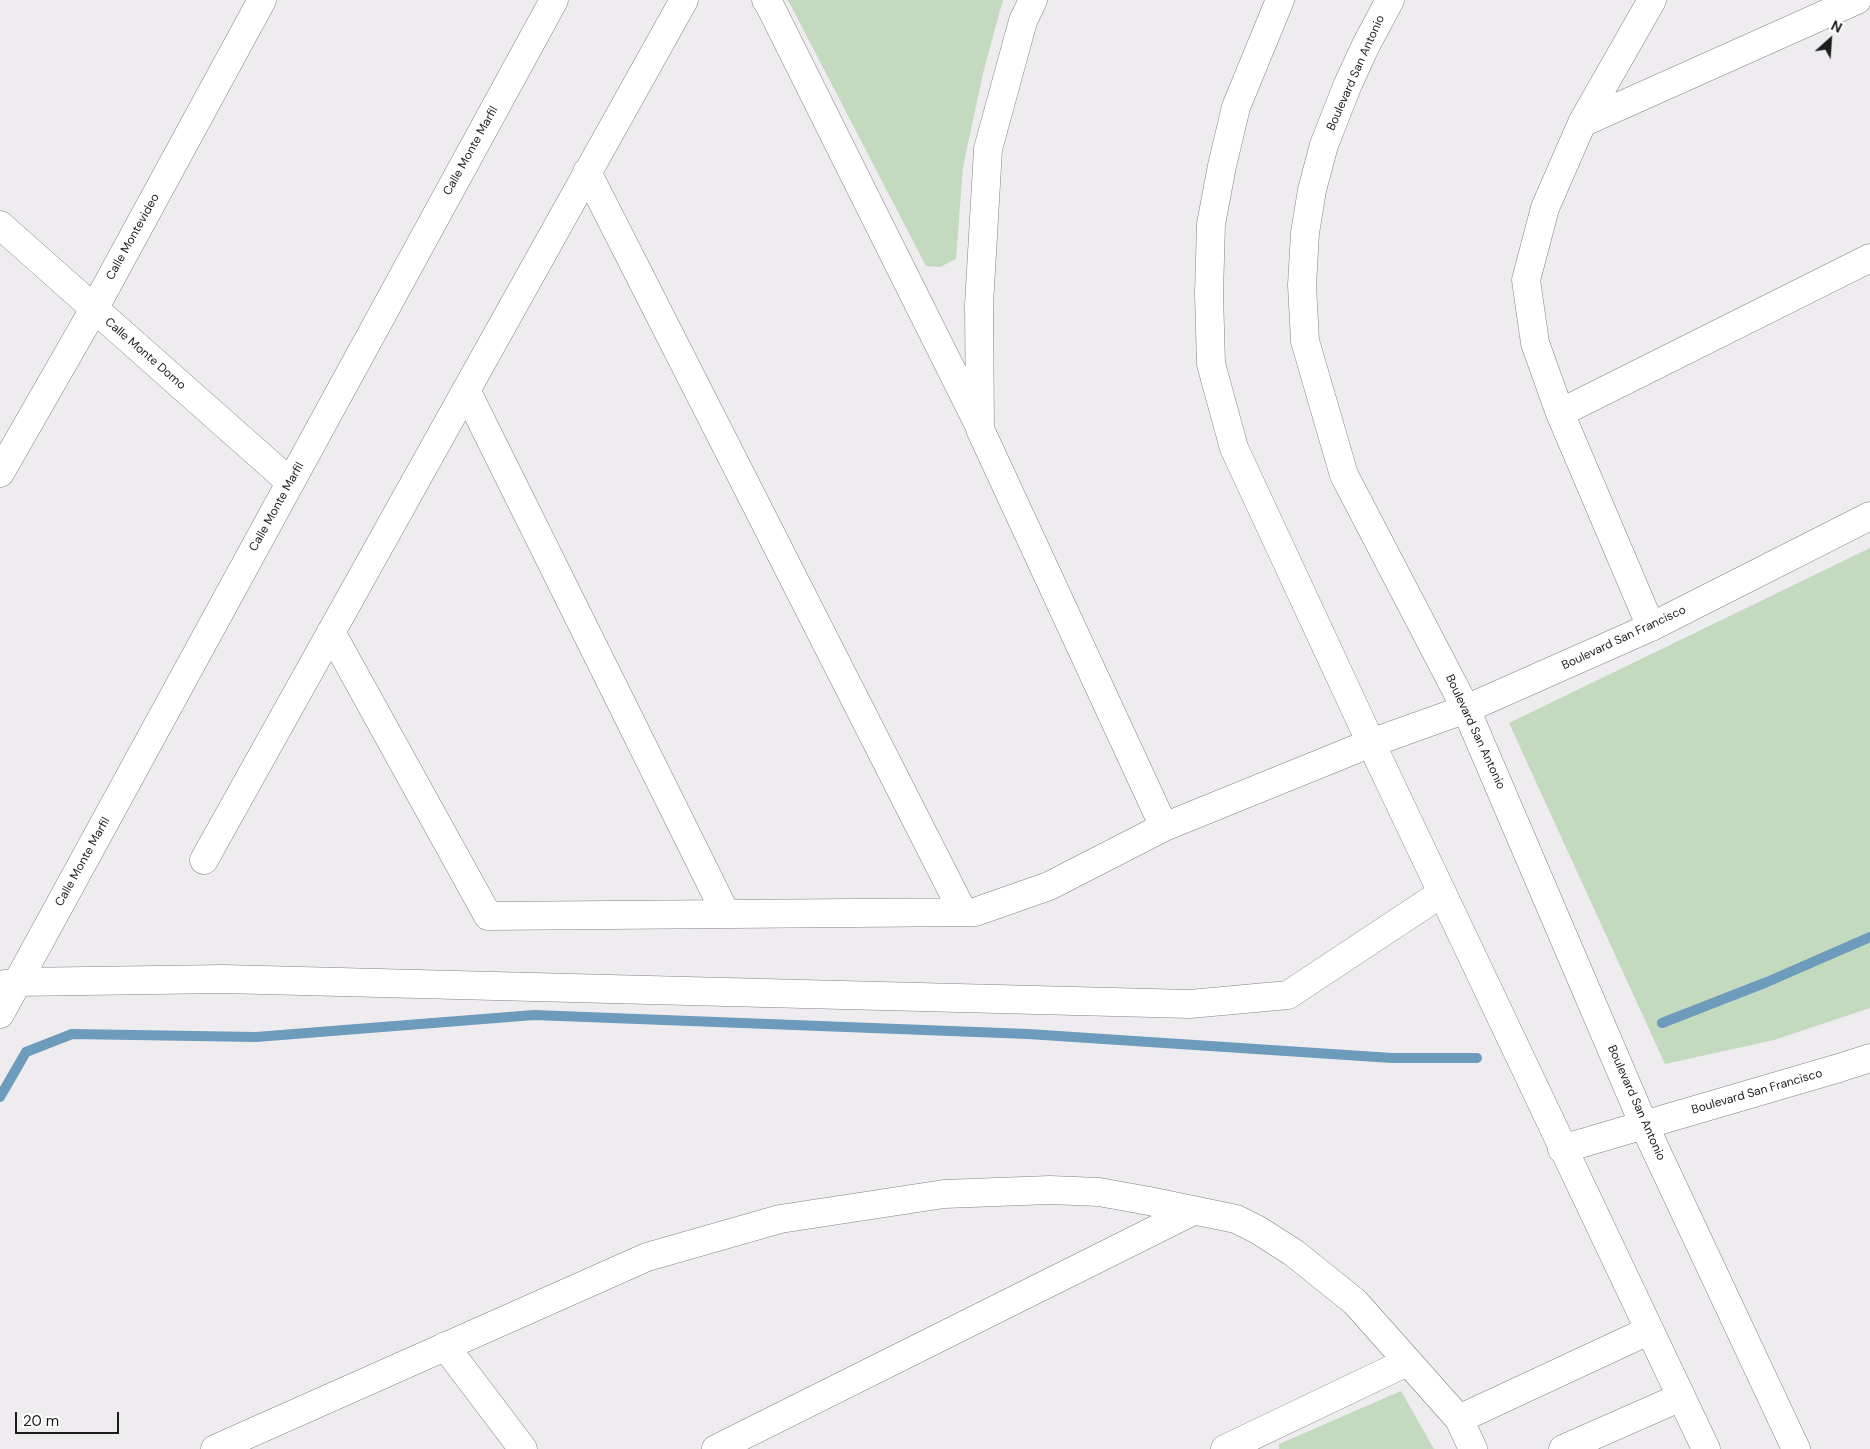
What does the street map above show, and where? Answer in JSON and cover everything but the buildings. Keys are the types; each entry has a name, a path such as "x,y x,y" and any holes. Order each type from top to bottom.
{"street":[{"name":"Calle Montevideo","path":"0,473 94,309 262,0"},
{"name":"Calle Monte Marfil","path":"0,1014 9,983 290,482 554,0"},
{"path":"204,860 684,0"},
{"path":"766,0 980,429 1164,827"},
{"path":"980,429 979,305 988,149 1023,21 1033,0"},
{"path":"1280,0 1236,107 1211,224 1209,294 1211,364 1234,448 1562,1149 1706,1449"},
{"name":"Boulevard San Antonio","path":"1390,0 1362,53 1324,145 1312,190 1305,233 1302,285 1305,341 1344,474 1466,709 1644,1124 1796,1449"},
{"path":"1652,0 1582,123 1545,208 1526,280 1535,343 1560,413 1652,627"},
{"path":"1582,123 1857,0"},
{"path":"587,172 963,912"},
{"name":"Calle Monte Domo","path":"0,225 290,482"},
{"path":"1560,413 1870,258"},
{"path":"466,390 726,914"},
{"name":"Boulevard San Francisco","path":"331,632 488,916 975,912 1049,886 1164,827 1371,743 1466,709 1652,627 1870,516"},
{"path":"9,983 224,979 1190,1004 1288,995 1442,893"},
{"name":"Boulevard San Francisco","path":"1562,1149 1870,1058"},
{"path":"215,1449 249,1442 445,1346 647,1257 780,1219 944,1194 1050,1190 1099,1192 1194,1210 1236,1219 1258,1230 1294,1253 1355,1302 1458,1419 1473,1449"},
{"path":"716,1449 1194,1210"},
{"path":"1458,1419 1648,1331"},
{"path":"445,1346 523,1449"},
{"path":"1226,1449 1407,1362"},
{"path":"1563,1449 1681,1398"}],"green space":[{"path":"788,0 1003,0 984,69 963,167 956,259 940,267 926,266"},
{"path":"1870,548 1870,1008 1774,1040 1665,1064 1509,723"},
{"path":"1401,1391 1434,1449 1279,1449 1279,1444"}],"waterway":[{"path":"1662,1023 1767,982 1870,937"},
{"path":"0,1097 26,1052 72,1034 256,1037 534,1015 1028,1034 1392,1058 1477,1058"}]}
